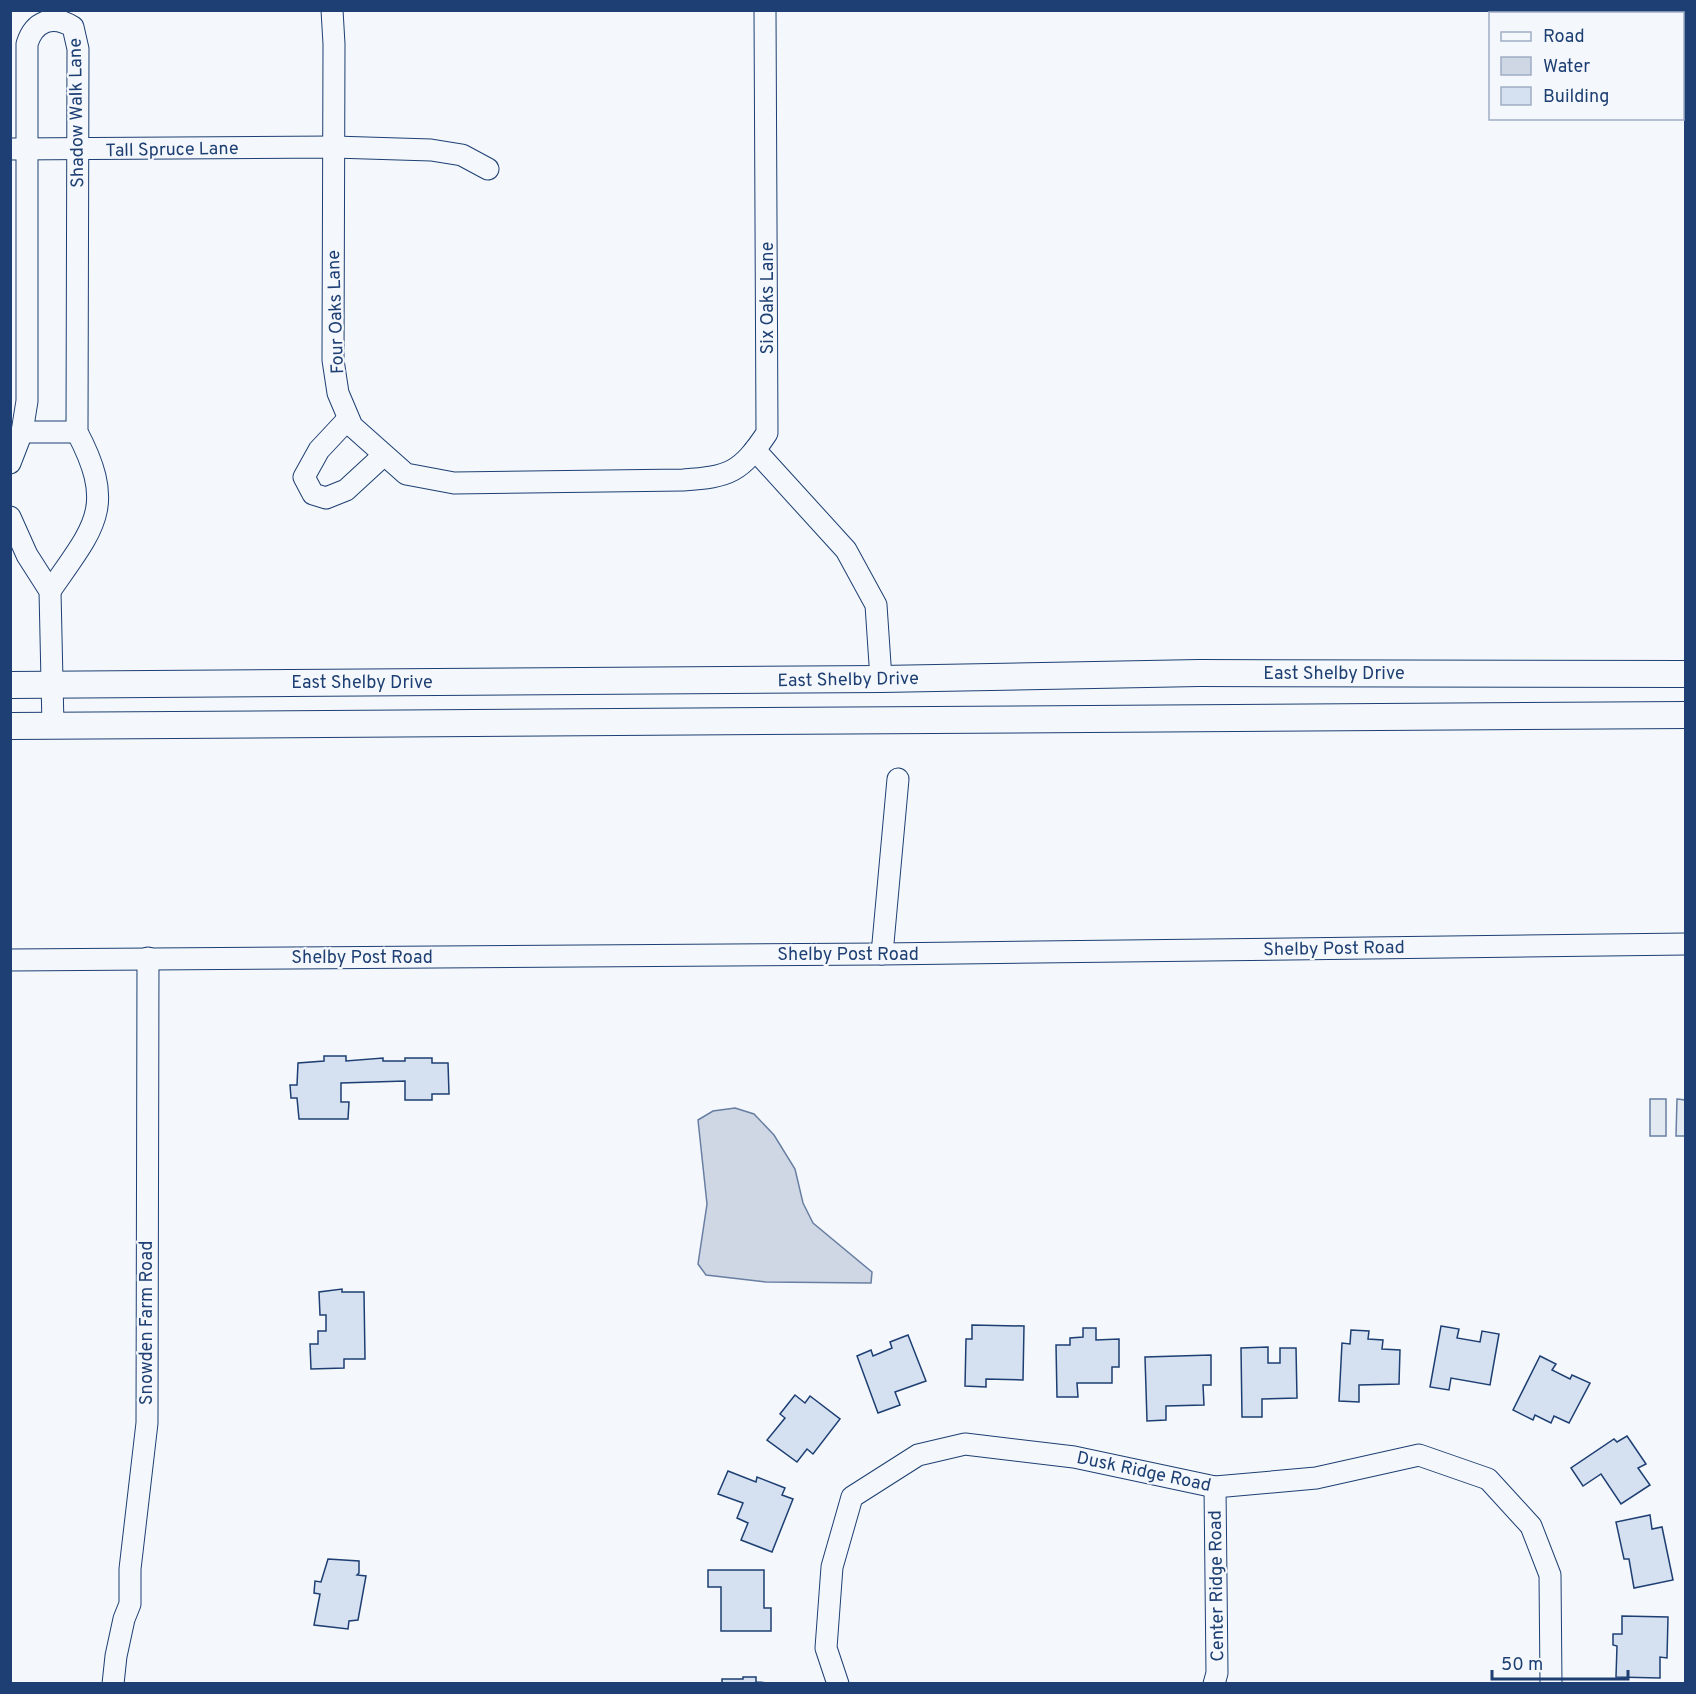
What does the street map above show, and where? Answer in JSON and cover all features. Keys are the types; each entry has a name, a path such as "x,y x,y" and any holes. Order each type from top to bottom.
{"main road":[{"name":"East Shelby Drive","path":"10,684 881,679 1199,673 1686,674"},
{"path":"10,726 1686,715"}],"street":[{"name":"Four Oaks Lane","path":"332,10 333,360 338,393 348,419 406,474 454,483 633,481"},
{"name":"Six Oaks Lane","path":"633,481 720,477 750,458 767,433 765,10"},
{"name":"Shadow Walk Lane","path":"10,463 22,432 27,390 18,149 27,44 31,31 37,25 64,21 73,27 78,50 77,432 96,478 99,496 97,516 87,538 50,591"},
{"name":"Tall Spruce Lane","path":"18,149 334,147 431,150 462,155 488,169"},
{"path":"348,419 319,450 304,477 313,494 326,498 346,490 384,455"},
{"path":"22,432 77,432"},
{"path":"755,450 846,550 851,559 876,605 881,679"},
{"path":"10,517 27,555 50,591 53,726"},
{"path":"882,954 898,778"},
{"name":"Shelby Post Road","path":"10,960 882,954 1686,944"},
{"name":"Snowden Farm Road","path":"113,1683 118,1646 130,1604 130,1569 147,1423 148,958"},
{"name":"Dusk Ridge Road","path":"838,1683 825,1648 832,1567 852,1497 918,1455 965,1444 1074,1457 1215,1487 1316,1478 1419,1455 1488,1479 1530,1526 1550,1575 1551,1683"},
{"name":"Center Ridge Road","path":"1214,1683 1217,1673 1215,1487"}],"shaded area":[{"path":"1650,1099 1666,1099 1666,1136 1650,1136"},
{"path":"1677,1099 1685,1100 1685,1136 1676,1136"}],"water":[{"path":"735,1108 754,1114 774,1135 795,1169 803,1203 813,1223 872,1272 871,1283 766,1282 706,1275 698,1264 707,1204 698,1120 713,1111"}],"building":[{"path":"324,1056 346,1056 346,1061 383,1058 383,1061 405,1061 405,1058 432,1058 432,1063 448,1063 449,1094 432,1094 432,1100 405,1100 405,1081 341,1083 341,1102 349,1102 348,1119 299,1119 297,1098 291,1098 290,1085 297,1085 298,1063 324,1061"},
{"path":"342,1289 342,1292 364,1292 365,1359 344,1359 344,1368 311,1369 310,1344 318,1344 318,1331 326,1331 326,1315 320,1315 319,1292"},
{"path":"972,1325 1024,1326 1023,1380 986,1379 986,1387 965,1386 966,1339 972,1339"},
{"path":"1441,1326 1459,1329 1457,1338 1480,1342 1482,1331 1499,1334 1490,1385 1451,1378 1449,1390 1430,1387"},
{"path":"1083,1328 1096,1328 1096,1340 1119,1339 1119,1367 1112,1367 1112,1383 1077,1383 1078,1397 1057,1397 1056,1345 1070,1345 1070,1338 1083,1337"},
{"path":"1351,1330 1369,1331 1368,1339 1383,1340 1382,1349 1400,1350 1399,1384 1359,1385 1359,1402 1339,1401 1342,1343 1350,1344"},
{"path":"908,1335 926,1381 895,1392 900,1405 878,1413 857,1356 871,1350 873,1356 892,1348 890,1342"},
{"path":"1268,1347 1268,1363 1280,1363 1280,1348 1296,1348 1297,1398 1262,1399 1262,1417 1242,1417 1241,1348"},
{"path":"1211,1355 1211,1385 1203,1385 1204,1405 1166,1406 1166,1420 1147,1421 1145,1357"},
{"path":"1540,1356 1556,1364 1552,1370 1570,1379 1572,1375 1590,1383 1569,1423 1554,1416 1551,1423 1535,1415 1533,1420 1513,1410"},
{"path":"795,1395 805,1403 810,1396 840,1419 813,1454 807,1449 797,1462 767,1440 785,1418 780,1414"},
{"path":"1627,1436 1646,1464 1638,1468 1650,1485 1621,1504 1601,1474 1583,1486 1571,1468 1614,1439 1617,1442"},
{"path":"728,1471 756,1482 757,1477 785,1488 782,1495 793,1499 772,1552 741,1540 748,1523 737,1518 743,1503 718,1494"},
{"path":"1650,1515 1652,1529 1662,1527 1673,1580 1634,1588 1629,1559 1624,1559 1616,1522"},
{"path":"328,1559 359,1561 357,1575 366,1576 358,1620 349,1621 348,1629 314,1625 320,1594 314,1593 315,1581 321,1582"},
{"path":"708,1570 764,1570 764,1608 771,1608 771,1631 721,1631 721,1587 708,1587"},
{"path":"1622,1616 1668,1617 1667,1658 1660,1657 1660,1678 1616,1677 1617,1646 1613,1645 1613,1634 1622,1634"},
{"path":"743,1677 756,1677 756,1682 785,1684 722,1684 722,1679 743,1679"}]}
